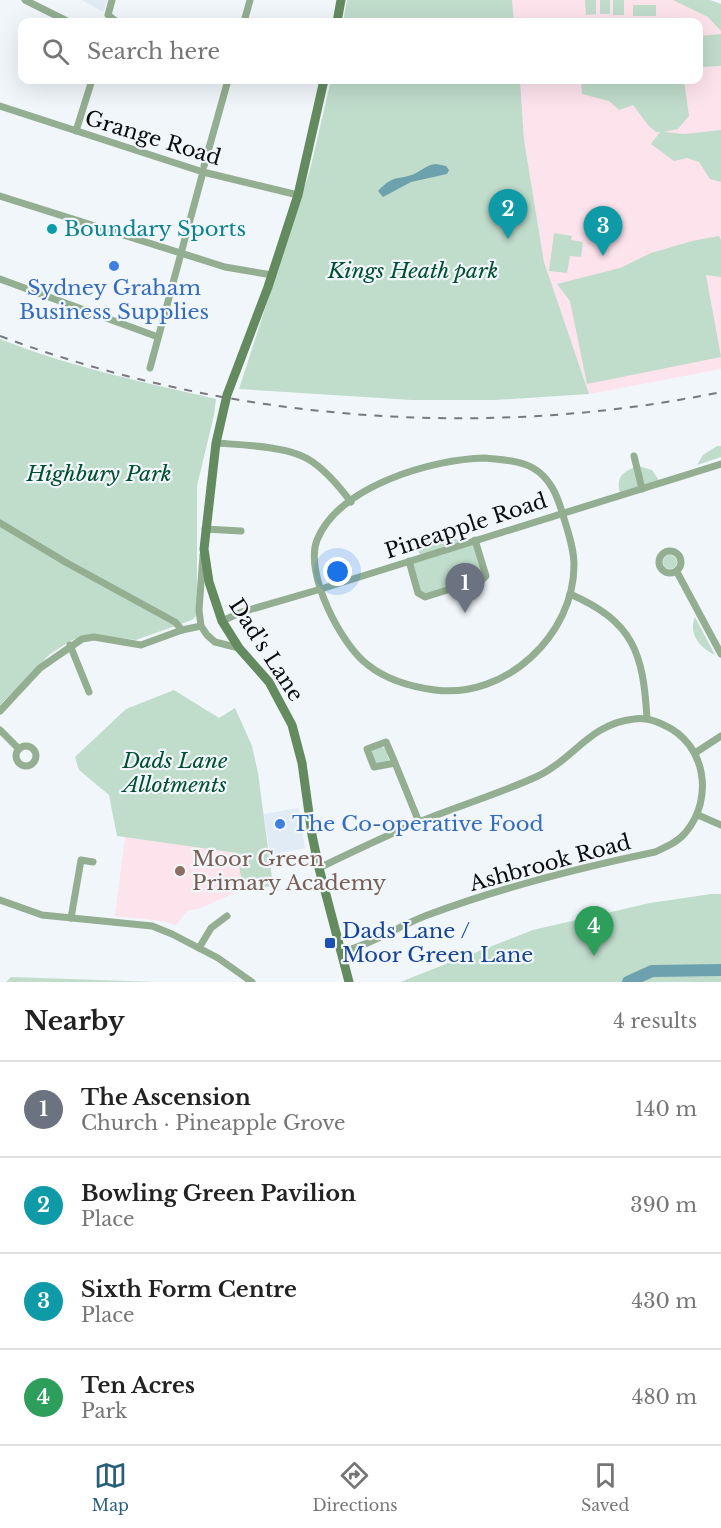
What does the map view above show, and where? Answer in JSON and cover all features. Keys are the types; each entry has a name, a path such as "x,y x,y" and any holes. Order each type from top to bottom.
{"street":[{"path":"25,0 61,18"},
{"path":"110,18 108,15 112,0"},
{"path":"245,18 250,0"},
{"path":"338,18 341,0"},
{"path":"76,131 91,84"},
{"path":"150,368 227,84"},
{"name":"Dad's Lane","path":"323,84 298,195 272,275 235,370 216,443 204,549 209,582 222,621 239,648 269,682 292,725 302,763 319,868 349,982"},
{"name":"Grange Road","path":"0,106 203,169 298,195"},
{"path":"0,196 225,267 272,275"},
{"path":"0,279 158,337"},
{"path":"216,443 287,451 308,459 331,477 351,502"},
{"path":"634,456 642,489"},
{"path":"485,458 515,462 534,468 555,490 573,556 570,594 565,610 542,648 529,660 495,681 459,690 412,686 391,679 367,665 348,644 328,609 321,589 314,553 317,540 325,525 351,502 368,490 405,473 438,463 485,458"},
{"name":"Pineapple Road","path":"222,621 242,612 721,464"},
{"path":"0,523 67,563 175,622 182,630"},
{"path":"205,529 241,531"},
{"path":"409,561 418,593 425,597 483,579 486,576 475,540"},
{"path":"204,549 199,610 201,626 215,642 239,648"},
{"path":"676,572 721,654"},
{"path":"570,594 604,612 616,623 636,651 642,669 647,718"},
{"path":"0,711 40,668 70,645 82,639 94,637 141,645 182,630 201,626"},
{"path":"70,645 89,692"},
{"path":"319,868 419,822 539,776 604,727 614,723 647,718 676,730 695,753 721,736"},
{"path":"0,730 19,749"},
{"path":"395,764 374,767 367,749 386,742 419,822"},
{"name":"Ashbrook Road","path":"341,952 426,916 468,902 566,872 655,852 676,841 685,834 698,815 703,786 702,770 695,753"},
{"path":"698,815 721,825"},
{"path":"71,918 81,860 93,862"},
{"path":"0,900 42,915 152,926 218,958 252,982"},
{"path":"199,948 212,928 227,916"}],"shaded area":[{"path":"82,0 108,0 103,12"},
{"path":"512,0 710,0 721,4 721,369 589,394 544,262 524,140 520,84 703,84 703,18 514,18"},
{"path":"298,808 305,848 270,855 264,814"},
{"name":"Moor Green Primary Academy","path":"125,837 237,853 243,889 201,908 187,911 176,925 162,921 115,916"}],"green space":[{"path":"347,0 512,0 514,18 344,18"},
{"path":"585,0 596,0 596,14 586,15"},
{"path":"600,0 610,0 610,14 600,14"},
{"path":"613,0 624,0 624,15 613,15"},
{"path":"673,0 710,0 721,4 721,31 708,17"},
{"path":"633,5 656,5 656,16 633,16"},
{"path":"721,34 721,66 703,67 703,36"},
{"name":"Kings Heath park","path":"330,84 520,84 524,140 544,262 589,394 496,400 412,400 239,389 310,170"},
{"path":"581,84 685,84 689,116 678,129 664,132 684,134 721,130 721,182 710,179 699,162 687,158 674,161 651,144 660,132 656,132 648,125 633,105 619,110 609,101 582,94"},
{"path":"554,233 572,236 571,240 583,242 581,257 570,256 567,273 549,271"},
{"path":"719,236 721,240 721,277 706,275 721,357 587,384 570,301 557,284 620,268 651,253"},
{"name":"Highbury Park","path":"0,339 80,366 216,399 197,486 197,615 192,620 136,640 91,634 72,640 50,654 0,705"},
{"path":"721,446 721,457 697,465 703,455"},
{"path":"638,466 652,470 660,482 644,487"},
{"path":"635,467 640,487 620,494 619,480"},
{"path":"437,535 447,535 465,543 421,556 418,551 422,545"},
{"path":"475,542 485,576 425,595 419,591 411,563"},
{"path":"667,555 673,555 677,562 673,569 667,569 663,565 663,559"},
{"path":"695,617 715,655 700,644 694,635"},
{"name":"Dads Lane Allotments","path":"174,690 219,718 235,708 252,746 258,773 273,886 243,889 237,853 117,836 109,795 79,770 75,757 126,709"},
{"path":"382,747 386,749 389,760 376,764 371,751"},
{"path":"721,894 721,982 400,982 533,930 650,903"},
{"path":"11,977 156,982 6,982"}],"water":[{"path":"436,164 446,166 449,170 447,174 411,182 383,197 378,191 389,181 412,175"}],"waterway":[{"path":"628,982 652,971 721,970"}],"railway":[{"path":"0,336 86,365 175,388 265,404 356,414 448,418 540,416 631,407 721,392"}],"place":[{"name":"Boundary Sports","path":"52,229"},
{"name":"Bowling Green Pavilion","path":"508,239"},
{"name":"Sixth Form Centre","path":"603,256"},
{"name":"Sydney Graham Business Supplies","path":"114,266"},
{"name":"The Ascension","path":"465,613"},
{"name":"The Co-operative Food","path":"280,824"},
{"name":"Moor Green Primary Academy","path":"180,871"},
{"name":"Dads Lane / Moor Green Lane","path":"330,943"},
{"name":"Ten Acres","path":"594,956"}]}
